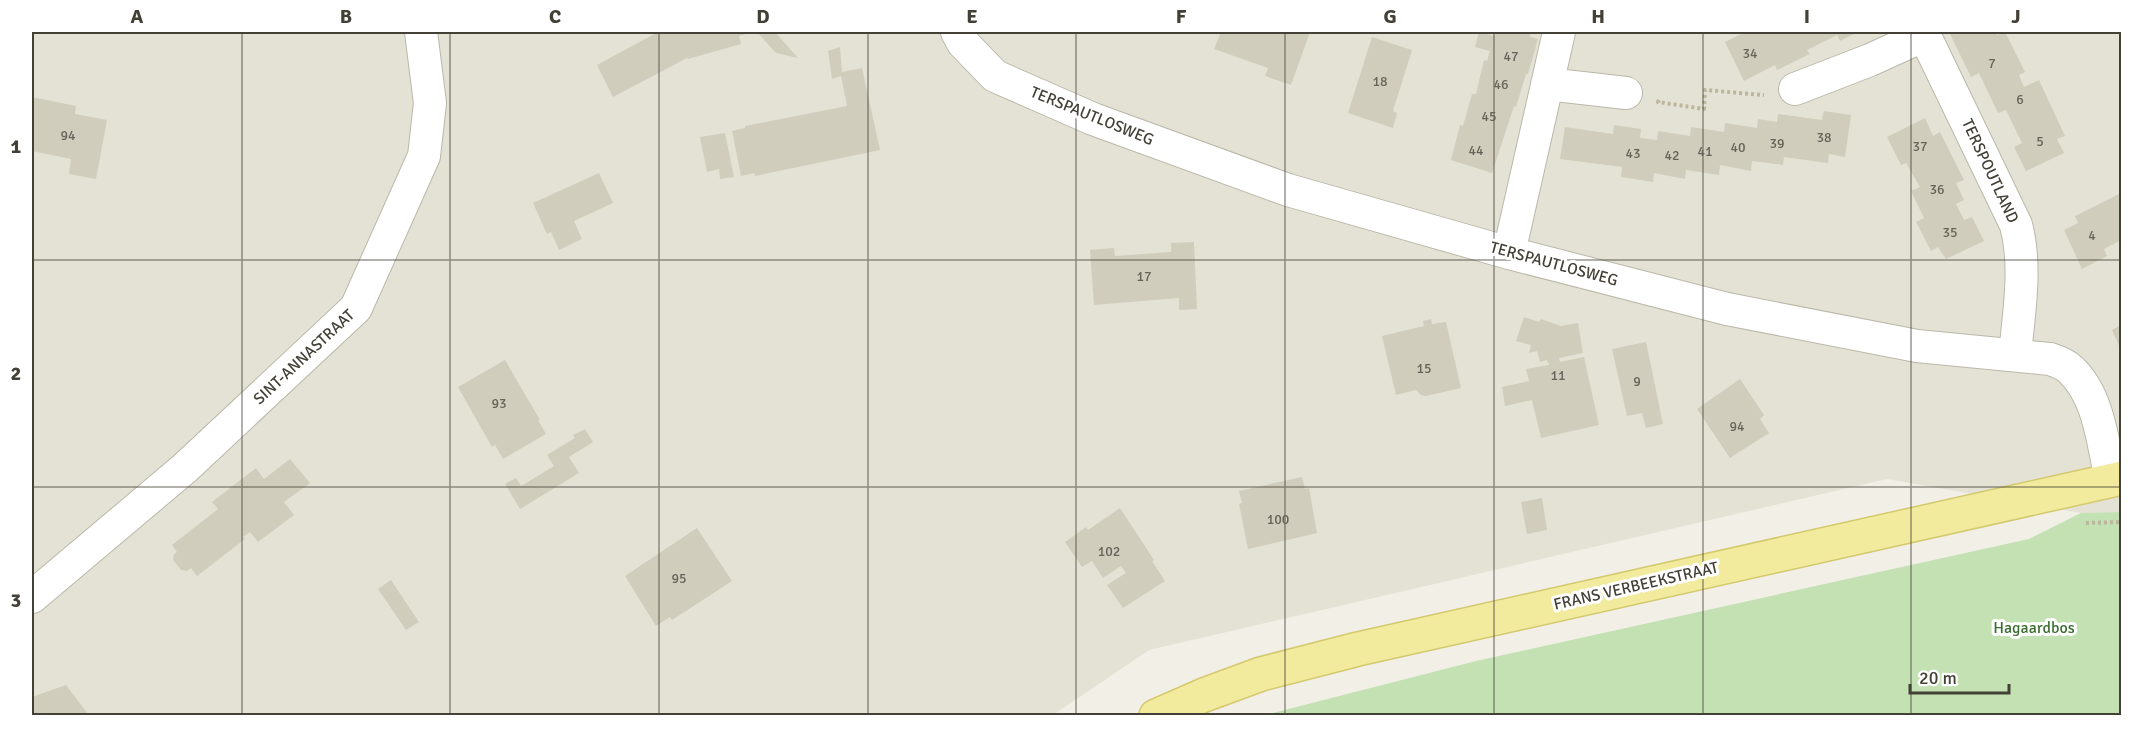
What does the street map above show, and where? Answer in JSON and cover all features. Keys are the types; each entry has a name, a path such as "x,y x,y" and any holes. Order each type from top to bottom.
{"main road":[{"name":"FRANS VERBEEKSTRAAT","path":"1156,716 1204,695 1261,675 1358,649 2116,479"}],"street":[{"name":"SINT-ANNASTRAAT","path":"32,597 185,468 356,308 424,156 430,103 422,32"},
{"name":"TERSPAUTLOSWEG","path":"957,32 963,43 995,76 1093,119 1288,190 1509,253 1727,309 1917,346 2050,359 2069,367 2084,383 2092,396 2116,479"},
{"path":"1509,253 1559,32"},
{"path":"1794,89 1870,60 1924,34"},
{"name":"TERSPOUTLAND","path":"1924,34 2016,225 2021,244 2021,269 2015,354"},
{"path":"1547,84 1626,93"}],"path":[{"path":"1626,93 1638,86 1659,88 1659,102 1704,109 1706,90 1759,96 1794,89"}],"shaded area":[{"path":"32,32 2121,32 2121,512 2081,513 1887,479 1149,650 1053,715 32,715"}],"green space":[{"name":"Hagaardbos","path":"2121,512 2121,715 1265,715 1476,661 2029,539 2081,513"}],"building":[{"path":"658,32 753,32 739,36 741,44 687,58 613,97 597,65"},
{"path":"757,32 775,32 798,58 776,53"},
{"path":"1221,32 1310,32 1291,85 1265,76 1268,68 1214,49"},
{"path":"1479,32 1495,36 1496,32 1531,32 1530,37 1538,39 1528,74 1526,74 1516,107 1514,106 1492,173 1451,160 1460,125 1463,126 1472,94 1476,94 1484,60 1487,61 1490,51 1475,47"},
{"path":"1745,32 1858,32 1840,41 1837,35 1807,50 1810,54 1777,70 1775,65 1744,81 1725,42"},
{"path":"1949,32 1995,32 1997,35 2005,32 2025,72 2019,75 2024,87 2039,80 2065,136 2057,139 2064,153 2026,171 2014,147 2022,143 2006,110 1998,113 1979,73 1971,77"},
{"path":"1372,37 1412,50 1393,111 1397,113 1393,128 1348,113"},
{"path":"840,47 842,72 862,68 880,150 755,176 754,173 741,176 732,131 745,128 745,126 847,106 841,76 832,79 828,51"},
{"path":"32,97 76,106 75,114 107,120 96,179 69,174 71,159 32,151"},
{"path":"1824,111 1851,115 1845,157 1829,154 1828,163 1784,157 1783,165 1752,161 1751,171 1720,165 1719,175 1686,170 1685,179 1654,173 1653,182 1621,177 1622,167 1560,159 1565,127 1613,134 1614,125 1641,129 1640,138 1657,140 1658,131 1690,136 1691,127 1724,132 1725,123 1757,128 1758,119 1777,122 1778,114 1822,120"},
{"path":"1925,118 1933,136 1940,132 1964,180 1956,183 1964,200 1956,204 1964,220 1972,217 1984,241 1946,259 1938,247 1931,251 1916,222 1924,218 1911,191 1920,187 1906,163 1901,165 1887,137"},
{"path":"725,133 734,177 720,179 719,169 707,172 700,137"},
{"path":"599,173 613,203 574,221 582,239 559,250 551,232 547,234 533,203"},
{"path":"2121,193 2121,240 2104,249 2107,256 2082,269 2064,230 2078,223 2075,216"},
{"path":"1194,242 1197,309 1179,310 1179,298 1094,305 1090,250 1114,248 1115,256 1171,252 1171,243"},
{"path":"1524,317 1539,322 1541,319 1561,326 1578,323 1583,353 1559,358 1560,362 1584,357 1599,425 1541,438 1532,400 1505,406 1502,387 1529,381 1526,369 1549,365 1547,360 1540,362 1537,351 1529,353 1531,345 1516,341"},
{"path":"1431,319 1432,324 1446,322 1461,388 1426,396 1416,390 1396,395 1382,336 1424,326 1423,321"},
{"path":"2121,325 2121,350 2112,330"},
{"path":"1646,342 1663,424 1646,428 1642,413 1627,416 1612,349"},
{"path":"505,360 546,434 503,459 495,445 492,447 458,387"},
{"path":"1740,379 1764,415 1760,419 1769,433 1730,458 1697,409"},
{"path":"585,429 593,442 569,457 579,473 520,509 505,484 516,478 521,486 554,466 547,455 575,438 573,435"},
{"path":"290,459 310,483 284,502 294,515 258,542 250,532 243,537 245,539 197,576 191,568 187,571 181,570 173,560 177,552 172,545 218,509 212,502 256,468 264,479"},
{"path":"1302,477 1305,489 1309,488 1317,533 1248,549 1239,504 1242,503 1239,491"},
{"path":"1542,498 1547,530 1527,534 1521,502"},
{"path":"1120,508 1165,581 1123,608 1107,585 1126,573 1121,566 1103,578 1092,561 1082,567 1065,542 1086,527 1088,530"},
{"path":"697,528 732,581 672,620 670,617 656,626 625,576"},
{"path":"391,580 419,622 406,630 378,589"},
{"path":"66,685 88,714 85,716 32,716 32,697"}]}
